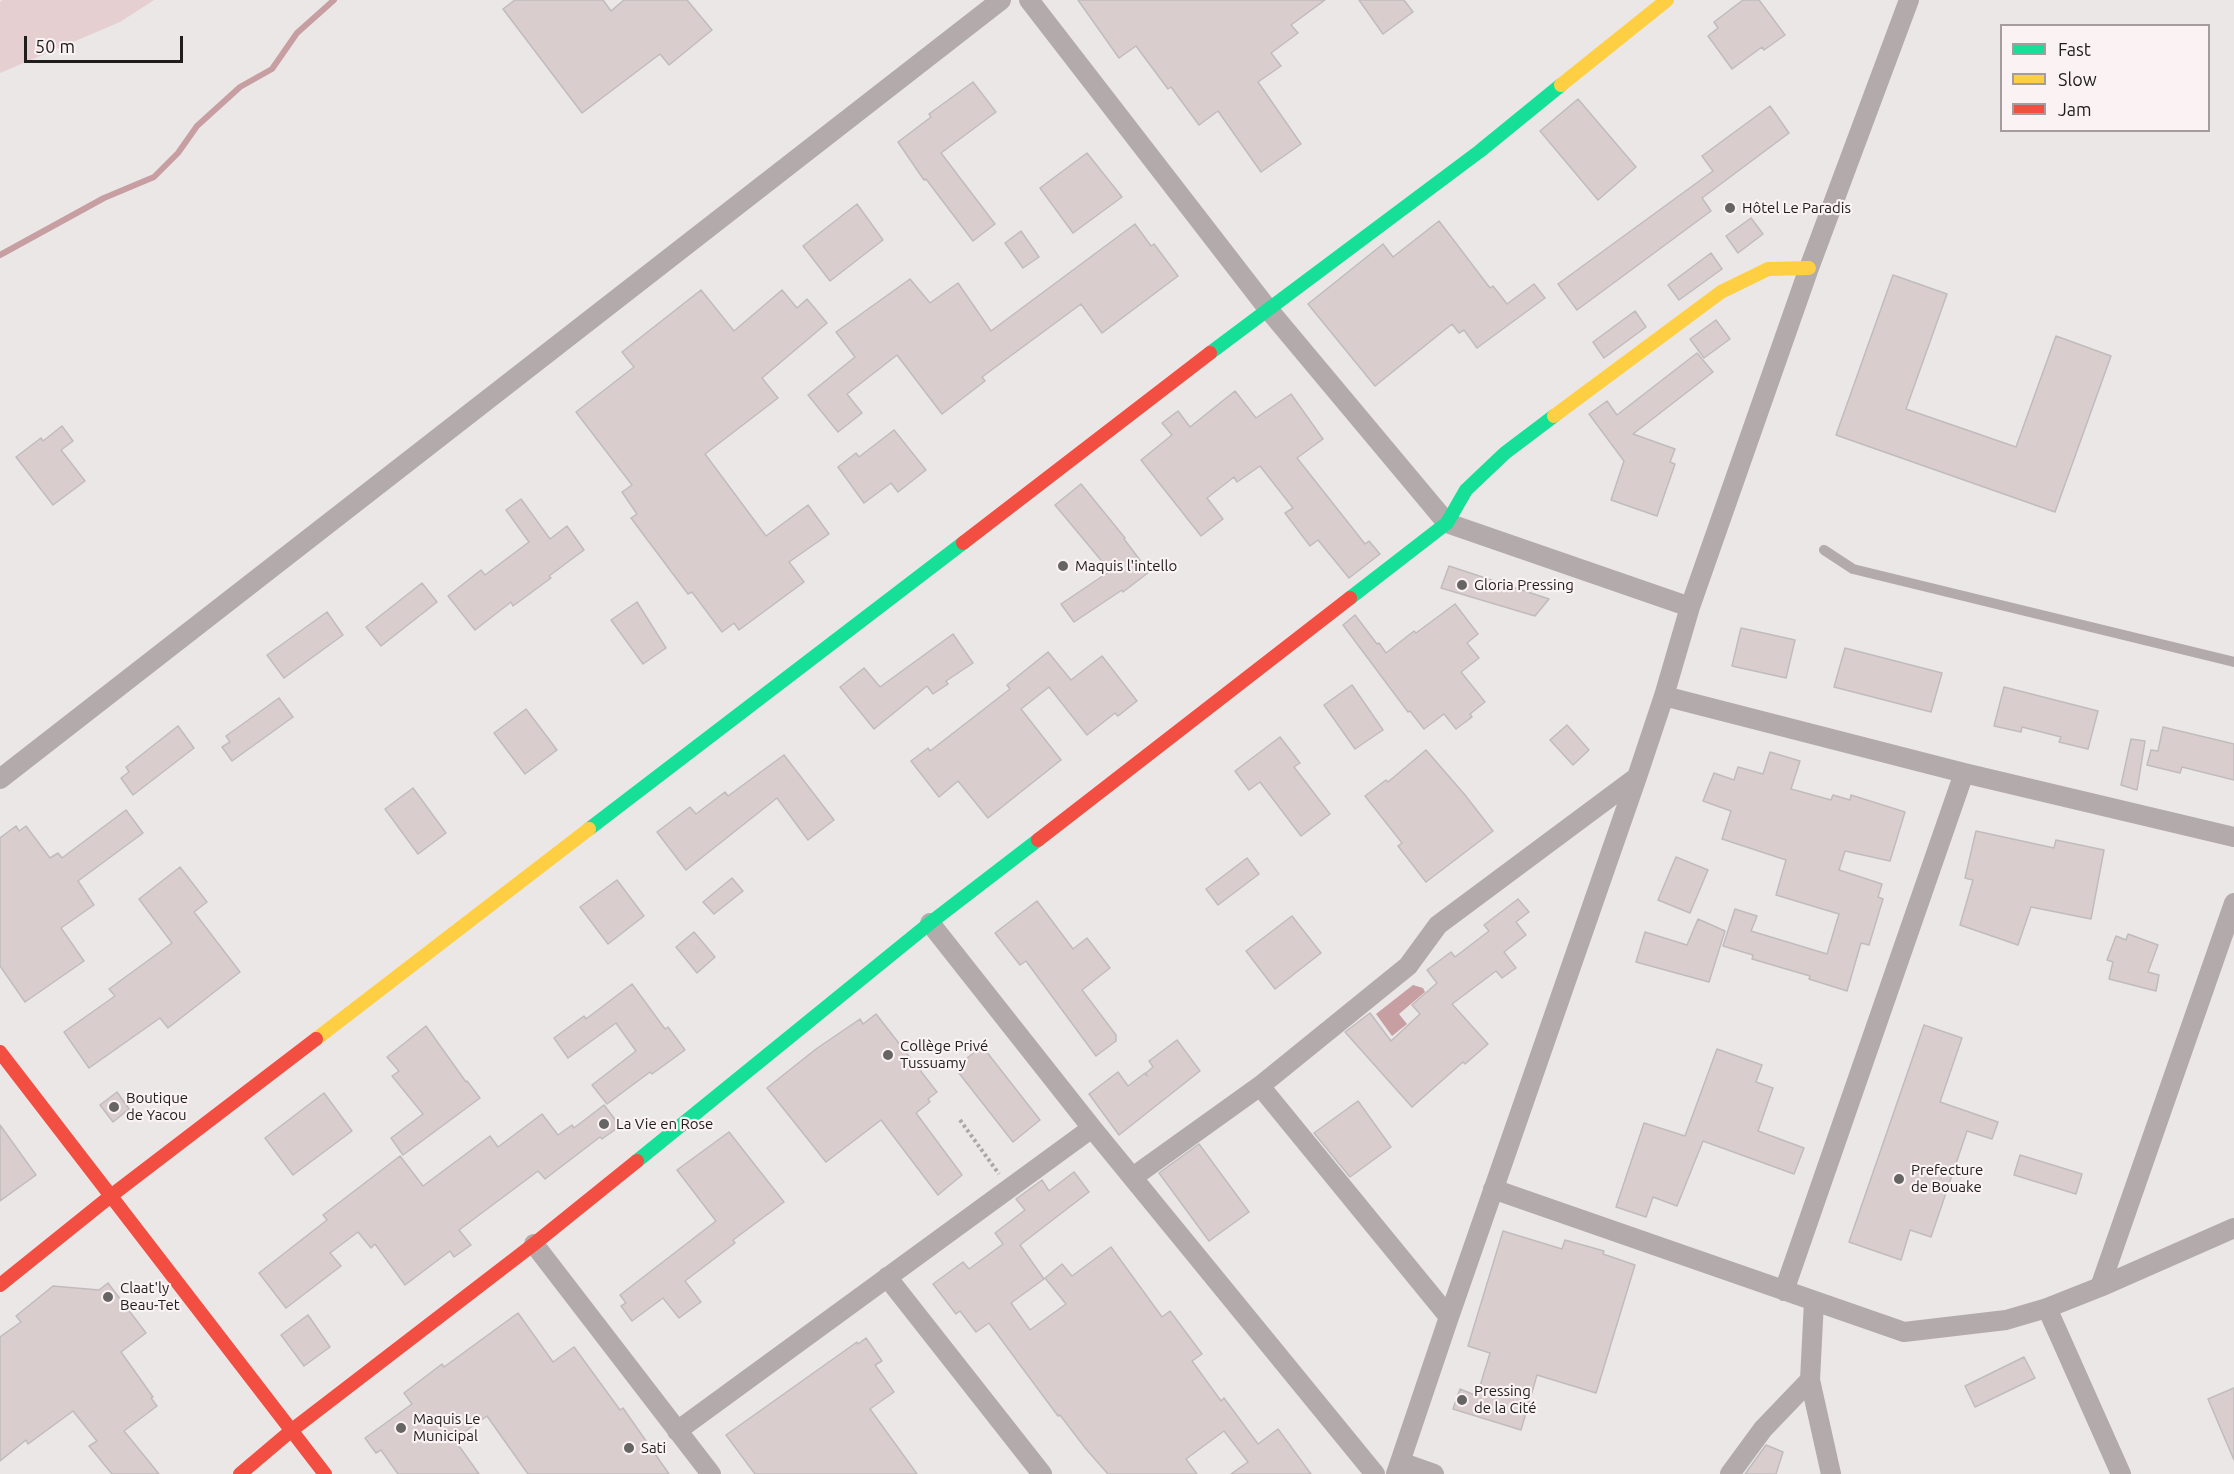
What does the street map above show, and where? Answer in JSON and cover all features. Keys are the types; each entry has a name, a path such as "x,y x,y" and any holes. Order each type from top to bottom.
{"street":[{"path":"0,779 1001,0"},
{"path":"1029,0 1268,309 1447,523 1690,607"},
{"path":"0,1285 112,1195 1268,309 1480,151 1667,0"},
{"path":"1434,1474 1398,1468 1637,777 1690,607 1809,268 1909,0"},
{"path":"240,1474 292,1430 534,1244 930,923 1447,523 1466,490 1504,453 1721,292 1767,268 1809,268"},
{"path":"1664,696 1964,773 2234,837"},
{"path":"1784,1291 1964,773"},
{"path":"1133,1177 1260,1086 1408,966 1438,925 1637,777"},
{"path":"2100,1287 2234,903"},
{"path":"930,923 1092,1128 1375,1474"},
{"path":"0,1052 325,1474"},
{"path":"1260,1086 1449,1317"},
{"path":"677,1431 1092,1128"},
{"path":"1494,1189 1904,1332 2006,1320 2047,1308 2234,1228"},
{"path":"534,1244 711,1474"},
{"path":"887,1277 1042,1474"},
{"path":"1814,1301 1810,1380 1831,1474"},
{"path":"2047,1308 2121,1474"},
{"path":"1730,1474 1763,1429 1810,1380"}],"lane":[{"path":"1824,550 1853,569 2234,662"}],"path":[{"path":"960,1120 992,1162 1008,1188"}],"shaded area":[{"path":"2,0 154,0 120,22 0,73 0,2"},
{"path":"1413,985 1423,988 1425,992 1399,1014 1407,1024 1392,1036 1376,1014"}],"building":[{"path":"515,0 603,0 611,11 624,0 687,0 712,30 669,65 660,54 582,113 503,9"},
{"path":"1078,0 1325,0 1291,25 1298,33 1271,53 1281,66 1258,82 1301,144 1261,172 1218,111 1199,125 1171,87 1168,89 1136,46 1119,58"},
{"path":"1359,0 1404,0 1413,12 1383,34"},
{"path":"1743,0 1759,0 1785,35 1764,50 1762,47 1732,69 1708,36 1718,28 1714,22"},
{"path":"973,82 996,112 941,153 995,224 973,241 926,179 924,180 898,142 931,117 929,114"},
{"path":"1578,99 1636,167 1598,200 1540,131"},
{"path":"1770,106 1789,133 1702,198 1711,211 1577,310 1558,284 1713,171 1702,156"},
{"path":"1087,153 1122,197 1073,233 1040,188"},
{"path":"857,204 883,240 830,281 803,246"},
{"path":"1751,218 1763,234 1738,253 1726,236"},
{"path":"1439,221 1490,288 1493,286 1507,304 1534,284 1545,298 1477,348 1464,330 1459,333 1452,324 1375,386 1308,304 1383,244 1393,257"},
{"path":"1135,224 1151,246 1154,244 1178,276 1102,333 1081,304 982,377 985,381 942,414 897,355 847,394 862,413 838,432 808,395 855,357 836,332 910,279 930,303 958,283 991,331"},
{"path":"1021,231 1039,257 1023,268 1005,243"},
{"path":"1711,253 1722,269 1679,300 1668,285"},
{"path":"1893,275 1947,294 1906,409 2016,447 2056,336 2111,356 2055,512 1836,435"},
{"path":"701,290 734,331 782,290 797,308 807,299 827,323 762,378 778,398 705,454 766,536 808,505 829,534 789,562 804,582 739,630 734,623 722,632 692,592 688,594 631,518 637,514 622,492 632,485 576,412 634,367 622,352"},
{"path":"1635,311 1646,327 1604,358 1593,342"},
{"path":"1716,320 1730,339 1704,358 1690,339"},
{"path":"1697,353 1713,372 1633,434 1675,449 1670,462 1675,464 1657,516 1611,500 1624,461 1589,414 1607,401 1617,415"},
{"path":"1235,391 1256,418 1291,394 1323,439 1297,458 1365,544 1369,541 1380,554 1349,578 1318,540 1310,546 1285,513 1293,508 1260,466 1237,482 1234,477 1207,498 1223,519 1201,536 1141,460 1172,435 1162,423 1178,411 1190,427"},
{"path":"62,426 73,441 61,450 85,481 53,505 16,457 41,438 43,441"},
{"path":"894,430 926,470 898,492 891,483 864,503 838,467 856,453 859,457"},
{"path":"1081,484 1149,572 1123,592 1122,590 1074,622 1061,604 1110,571 1055,505"},
{"path":"521,499 550,539 567,526 584,550 513,606 511,602 475,630 448,596 481,570 485,575 529,542 506,510"},
{"path":"1449,566 1549,599 1535,616 1441,588"},
{"path":"422,583 437,602 381,646 366,627"},
{"path":"637,602 666,648 643,664 611,620"},
{"path":"1455,604 1478,634 1467,643 1479,658 1461,672 1485,702 1470,714 1472,717 1456,729 1444,714 1424,729 1410,711 1408,712 1343,625 1355,615 1386,653"},
{"path":"327,612 343,635 284,678 267,655"},
{"path":"1741,628 1795,640 1786,678 1732,666"},
{"path":"953,634 973,663 946,681 948,684 933,694 927,686 874,729 840,687 864,668 880,687"},
{"path":"1845,648 1942,673 1931,712 1834,687"},
{"path":"1048,652 1071,680 1102,656 1137,701 1118,716 1115,713 1087,735 1049,687 1021,709 1061,760 988,818 958,781 939,797 911,761 928,748 930,751 1010,689 1007,685"},
{"path":"1352,685 1383,730 1355,749 1324,705"},
{"path":"2004,687 2098,711 2088,749 2059,742 2061,737 2022,727 2021,732 1994,726"},
{"path":"279,698 293,717 232,761 222,747 230,742 226,736"},
{"path":"526,709 557,750 525,774 494,733"},
{"path":"1567,725 1589,750 1573,765 1550,740"},
{"path":"178,726 194,748 133,795 121,778 129,772 126,767"},
{"path":"2163,727 2234,744 2234,780 2182,767 2180,773 2147,765 2151,750 2158,751"},
{"path":"1280,737 1300,763 1294,767 1330,814 1301,836 1260,782 1249,790 1235,771"},
{"path":"2131,739 2145,741 2137,790 2121,785"},
{"path":"1426,750 1493,831 1426,882 1398,846 1402,843 1365,796 1386,780 1388,782"},
{"path":"1770,752 1800,761 1791,789 1831,800 1833,795 1850,800 1851,795 1905,812 1890,861 1845,851 1839,870 1882,884 1878,897 1883,899 1869,945 1861,943 1847,991 1809,979 1810,976 1752,959 1753,955 1723,946 1735,909 1757,916 1751,931 1827,954 1839,914 1776,895 1786,860 1722,839 1731,811 1703,801 1714,773 1734,780 1738,767 1763,774"},
{"path":"784,755 834,820 808,840 777,798 686,870 657,832 690,807 696,814 725,792 728,796"},
{"path":"413,788 446,833 418,854 385,809"},
{"path":"126,810 143,833 78,881 94,905 61,928 84,961 25,1002 0,966 0,838 16,826 19,831 26,826 50,858 58,853 62,858"},
{"path":"1976,831 2054,848 2056,840 2104,850 2091,919 2031,907 2018,945 1960,925 1973,880 1965,878"},
{"path":"1676,857 1708,870 1690,913 1658,900"},
{"path":"1247,858 1259,874 1218,905 1206,889"},
{"path":"180,867 207,902 194,912 240,972 168,1028 160,1018 89,1068 64,1032 115,996 109,989 172,943 139,899"},
{"path":"732,878 743,891 714,914 703,902"},
{"path":"617,880 644,916 608,944 580,907"},
{"path":"1518,899 1529,912 1516,922 1526,935 1504,952 1516,968 1502,978 1496,971 1452,1004 1488,1044 1465,1064 1463,1062 1412,1107 1345,1032 1370,1013 1391,1041 1420,1014 1412,1005 1437,983 1427,970 1451,952 1455,957 1489,931 1484,925"},
{"path":"1037,901 1073,949 1087,938 1110,968 1082,990 1116,1035 1116,1041 1096,1056 1026,961 1020,965 995,933"},
{"path":"1292,916 1321,953 1275,989 1246,951"},
{"path":"1698,919 1725,931 1709,982 1636,962 1645,932 1687,945"},
{"path":"694,932 715,957 697,973 676,947"},
{"path":"2128,934 2158,945 2148,972 2159,975 2156,991 2109,979 2113,962 2107,960 2116,936 2126,940"},
{"path":"632,984 665,1029 668,1027 685,1050 652,1074 650,1072 607,1104 592,1085 636,1051 616,1023 568,1058 554,1038 584,1016 586,1019"},
{"path":"876,1014 937,1092 928,1099 930,1102 916,1113 962,1175 938,1195 881,1120 826,1162 767,1088 816,1049 860,1019 863,1024"},
{"path":"1924,1025 1962,1038 1940,1102 1998,1122 1992,1139 1967,1131 1931,1237 1910,1230 1901,1260 1849,1242"},
{"path":"426,1026 480,1098 403,1155 391,1138 423,1114 392,1076 399,1071 387,1057"},
{"path":"1177,1040 1200,1071 1119,1135 1089,1094 1118,1072 1128,1086 1145,1073 1147,1076 1146,1073 1153,1067 1149,1061"},
{"path":"982,1046 1040,1120 1013,1142 955,1068"},
{"path":"1717,1049 1762,1065 1756,1082 1773,1088 1758,1131 1804,1148 1794,1174 1703,1141 1677,1206 1653,1197 1646,1217 1616,1207 1644,1123 1685,1136"},
{"path":"117,1092 129,1109 113,1122 100,1105"},
{"path":"324,1093 352,1131 293,1175 265,1138"},
{"path":"1358,1101 1391,1147 1350,1177 1314,1133"},
{"path":"604,1105 620,1126 602,1139 600,1137 545,1179 538,1171 459,1230 471,1245 454,1257 450,1251 405,1285 375,1244 371,1248 358,1232 330,1253 341,1266 286,1308 259,1273 327,1220 323,1215 400,1156 423,1186 490,1136 498,1147 542,1114 558,1135 572,1125 574,1128"},
{"path":"0,1125 36,1175 0,1201"},
{"path":"729,1132 784,1202 733,1240 735,1243 685,1281 701,1302 679,1318 663,1298 632,1321 621,1306 626,1303 620,1295 716,1221 677,1170"},
{"path":"1199,1144 1249,1212 1209,1241 1159,1173"},
{"path":"2020,1155 2082,1174 2076,1194 2014,1175"},
{"path":"1074,1172 1089,1192 1020,1245 1044,1279 1011,1303 1030,1330 1066,1304 1045,1278 1062,1264 1072,1276 1111,1247 1162,1317 1170,1311 1202,1354 1192,1361 1221,1401 1224,1398 1258,1444 1278,1429 1311,1474 1231,1474 1248,1462 1224,1431 1186,1459 1197,1474 1108,1474 1060,1415 1058,1416 989,1323 976,1332 960,1311 956,1314 933,1284 963,1262 969,1269 1003,1244 995,1233 1025,1210 1016,1199 1042,1180 1049,1191"},
{"path":"1503,1231 1562,1249 1565,1240 1604,1251 1603,1254 1635,1265 1596,1393 1537,1375 1521,1430 1453,1409 1460,1389 1477,1396 1490,1353 1468,1346"},
{"path":"108,1283 146,1333 121,1352 157,1406 124,1431 159,1474 112,1474 89,1446 97,1441 73,1411 28,1444 26,1440 0,1461 0,1337 21,1322 16,1316 53,1286 99,1290"},
{"path":"518,1313 553,1362 574,1347 620,1410 623,1408 669,1474 528,1474 487,1416 454,1439 479,1474 398,1474 381,1450 376,1453 365,1438 412,1404 404,1393 442,1364 444,1367"},
{"path":"308,1315 330,1347 304,1366 281,1335"},
{"path":"866,1338 882,1361 875,1365 894,1392 870,1409 917,1474 755,1474 726,1435 857,1342 858,1344"},
{"path":"2024,1357 2035,1378 1975,1407 1965,1386"},
{"path":"2234,1388 2234,1460 2208,1399"},
{"path":"1766,1445 1783,1452 1776,1474 1745,1474"}],"waterway":[{"path":"0,255 104,198 154,177 178,153 197,126 240,87 272,69 297,33 334,0"}],"traffic: fast":[{"path":"1210,353 1480,151 1561,85"},
{"path":"1350,598 1447,523 1466,490 1505,453 1554,416"},
{"path":"589,829 963,543"},
{"path":"637,1161 930,923 1038,840"}],"traffic: slow":[{"path":"1561,85 1667,0"},
{"path":"1554,416 1721,292 1768,269 1809,268"},
{"path":"316,1039 589,829"}],"traffic: jam":[{"path":"963,543 1210,353"},
{"path":"1038,840 1350,598"},
{"path":"0,1285 112,1195 316,1039"},
{"path":"0,1052 325,1474"},
{"path":"240,1474 292,1430 534,1244 637,1161"}],"place":[{"name":"Hôtel Le Paradis","path":"1730,208"},
{"name":"Maquis l'intello","path":"1063,566"},
{"name":"Gloria Pressing","path":"1462,585"},
{"name":"Collège Privé Tussuamy","path":"888,1055"},
{"name":"Boutique de Yacou","path":"114,1107"},
{"name":"La Vie en Rose","path":"604,1124"},
{"name":"Prefecture de Bouake","path":"1899,1179"},
{"name":"Claat'ly Beau-Tet","path":"108,1297"},
{"name":"Pressing de la Cité","path":"1462,1400"},
{"name":"Maquis Le Municipal","path":"401,1428"},
{"name":"Sati","path":"629,1448"}]}
